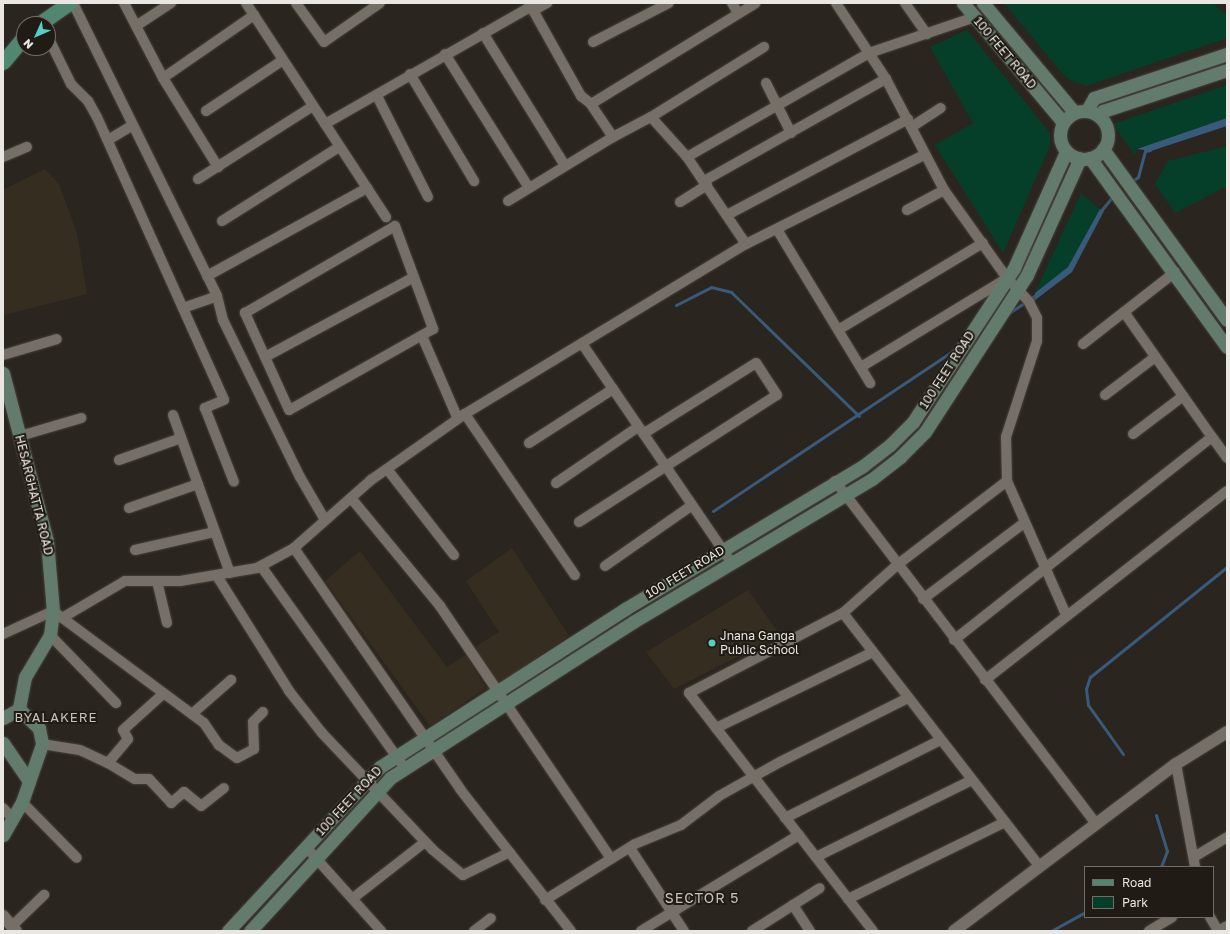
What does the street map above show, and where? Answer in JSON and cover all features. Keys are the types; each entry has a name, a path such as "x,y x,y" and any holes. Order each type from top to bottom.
{"main road":[{"path":"51,16 69,3"},
{"name":"100 FEET ROAD","path":"963,3 1063,122"},
{"name":"100 FEET ROAD","path":"983,3 1080,111"},
{"path":"3,62 16,47"},
{"path":"1227,54 1094,98 1080,111 1063,122 1059,136 1066,152 1085,158 1100,170 1135,216 1227,347"},
{"path":"1100,116 1103,111 1227,70"},
{"path":"1080,111 1100,116 1108,129 1103,150"},
{"path":"1085,158 1103,150"},
{"path":"1103,150 1148,208 1227,320"},
{"name":"100 FEET ROAD","path":"228,931 368,780 396,756 722,550 877,456 913,422 1007,278 1066,152"},
{"name":"100 FEET ROAD","path":"252,930 378,790 404,769 731,562 886,468 925,432 1018,289 1085,158"},
{"name":"HESARGHATTA ROAD","path":"3,373 47,541 57,615 50,636 25,677 8,712 39,728 42,744"},
{"path":"3,743 29,781"},
{"path":"3,835 22,802 42,744"}],"street":[{"path":"73,3 131,126 208,276 217,296 223,320 300,476 325,520"},
{"path":"124,3 163,78 218,167"},
{"path":"136,26 171,3"},
{"path":"246,3 386,217"},
{"path":"296,3 324,42 380,3"},
{"path":"325,124 377,96 410,74 532,6 547,3"},
{"path":"593,42 669,3"},
{"path":"732,3 738,13"},
{"path":"591,104 756,3"},
{"path":"836,3 886,79 910,123 924,155 944,190 1007,278 1018,289 1037,318 1037,341 1006,438 1007,481 1044,570 1066,615"},
{"path":"905,3 927,34"},
{"path":"532,6 582,96 591,104 613,137"},
{"path":"163,78 254,15"},
{"path":"688,157 869,53 975,17"},
{"path":"483,33 565,166"},
{"path":"508,201 613,137 651,117 764,47"},
{"path":"56,53 71,84 88,101 108,140 224,400 205,408 234,482"},
{"path":"445,54 529,188"},
{"path":"206,111 283,60"},
{"path":"410,74 474,181"},
{"path":"680,202 705,183 791,132 886,79"},
{"path":"766,83 791,132"},
{"path":"377,96 428,197"},
{"path":"198,179 313,106"},
{"path":"727,216 941,108"},
{"path":"651,117 688,157 746,244"},
{"path":"108,140 131,126"},
{"path":"3,157 27,147"},
{"path":"222,221 340,147"},
{"path":"3,634 57,615 125,582 217,576 261,566 294,548 350,498 387,469 461,417 582,345 746,244 924,155"},
{"path":"208,276 367,188"},
{"path":"907,210 944,190"},
{"path":"395,226 414,276 433,330 289,410 245,313 395,226"},
{"path":"778,231 870,383"},
{"path":"838,330 983,243"},
{"path":"1083,344 1175,272"},
{"path":"265,357 414,276"},
{"path":"860,367 1007,278"},
{"path":"183,308 217,296"},
{"path":"1124,312 1227,458"},
{"path":"422,336 461,417 576,575"},
{"path":"3,355 57,339"},
{"path":"582,345 691,506 731,562"},
{"path":"1105,395 1155,357"},
{"path":"556,483 756,363 777,395 579,522"},
{"path":"529,443 613,389"},
{"path":"1133,434 1183,396"},
{"path":"173,415 230,573"},
{"path":"20,436 81,418"},
{"path":"954,640 1212,437"},
{"path":"119,460 181,438"},
{"path":"387,469 454,555"},
{"path":"835,481 954,640 1096,824"},
{"path":"873,931 689,693 843,613 897,565 1007,481"},
{"path":"129,508 198,484"},
{"path":"986,680 1066,615 1227,492"},
{"path":"350,498 440,606 504,705 611,859"},
{"path":"605,566 691,506"},
{"path":"923,599 1024,523"},
{"path":"134,550 215,532"},
{"path":"294,548 435,750 568,930"},
{"path":"261,566 404,769"},
{"path":"217,576 289,691 322,733 378,790 425,842 463,875 510,852"},
{"path":"157,581 167,623"},
{"path":"843,613 1040,867"},
{"path":"57,615 204,723 219,745 237,758 254,749 253,722 264,712"},
{"path":"50,636 116,703"},
{"path":"716,728 873,652"},
{"path":"192,714 231,680"},
{"path":"108,762 128,739 123,730 163,694"},
{"path":"545,900 630,848 680,824 754,777 908,698"},
{"path":"954,931 1176,764 1227,732"},
{"path":"785,818 941,740"},
{"path":"42,744 80,750 108,762 135,779 149,779 171,803 184,792 201,806 224,788"},
{"path":"1176,764 1194,862 1227,837"},
{"path":"816,857 972,780"},
{"path":"22,802 77,858"},
{"path":"3,808 13,819"},
{"path":"848,899 1005,822"},
{"path":"641,931 799,835"},
{"path":"357,895 425,842"},
{"path":"306,848 381,931"},
{"path":"630,848 684,931"},
{"path":"752,931 820,888"},
{"path":"3,916 14,929 44,895"},
{"path":"793,905 810,931"},
{"path":"242,917 252,930"},
{"path":"474,931 491,918"},
{"path":"1149,931 1170,918"},
{"path":"1211,918 1218,931 1227,926"}],"shaded area":[{"path":"45,169 59,184 77,233 87,294 4,315 3,190"},
{"path":"512,548 569,636 499,683 475,647 499,632 466,581"},
{"path":"360,551 447,667 466,655 486,688 430,726 325,581"},
{"name":"Jnana Ganga Public School","path":"748,590 780,635 674,689 646,652"}],"green space":[{"path":"1004,3 1213,3 1227,16 1227,38 1086,86 1066,78"},
{"path":"967,30 1050,133 1050,146 1003,253 935,145 973,123 930,47"},
{"path":"1227,85 1227,118 1137,149 1135,155 1113,124"},
{"path":"1227,146 1227,186 1175,213 1155,184 1168,161"},
{"path":"1081,193 1100,209 1068,267 1035,293"}],"water":[{"path":"1227,118 1227,126 1151,151 1137,149"},
{"path":"1100,209 1104,211 1072,272 1034,301 1035,293 1068,267"}],"waterway":[{"path":"1131,182 1138,177 1145,151 1150,150"},
{"path":"1100,212 1114,195"},
{"path":"676,305 711,287 731,292 859,416"},
{"path":"1009,313 1037,294"},
{"path":"713,511 954,350"},
{"path":"1123,754 1088,705 1086,689 1090,677 1227,567"},
{"path":"1156,815 1167,851 1161,866"},
{"path":"1051,931 1084,913"}],"place":[{"name":"Jnana Ganga Public School","path":"712,643"}],"district":[{"name":"BYALAKERE","path":"56,717"},
{"name":"SECTOR 5","path":"702,898"}]}
